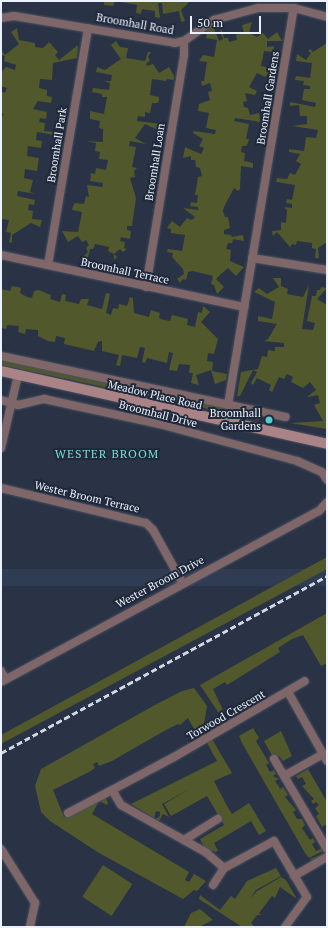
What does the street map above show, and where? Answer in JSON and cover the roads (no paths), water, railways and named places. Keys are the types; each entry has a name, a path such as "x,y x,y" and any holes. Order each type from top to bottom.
{"main road":[{"name":"Meadow Place Road","path":"1,371 327,444"}],"street":[{"name":"Broomhall Road","path":"1,18 14,16 174,43 184,41 206,23 232,14 265,7 294,8 327,17"},
{"name":"Broomhall Gardens","path":"228,405 294,8"},
{"name":"Broomhall Park","path":"48,265 88,28"},
{"name":"Broomhall Loan","path":"146,287 184,56 184,41"},
{"name":"Broomhall Terrace","path":"1,255 244,307"},
{"path":"252,258 327,270"},
{"name":"Broomhall Drive","path":"1,356 286,417"},
{"path":"1,448 18,375"},
{"name":"Broomhall Drive","path":"1,400 12,403 44,399 159,424 297,461 322,472 327,480"},
{"name":"Wester Broom Terrace","path":"1,488 146,523 153,530 182,582"},
{"name":"Wester Broom Drive","path":"3,680 182,582 319,511 327,502"},
{"path":"1,671 3,680"},
{"name":"Torwood Crescent","path":"68,813 288,692 305,681"},
{"path":"284,776 325,758 288,692"},
{"path":"274,759 327,849"},
{"path":"112,790 121,804 206,853 224,868"},
{"path":"184,840 218,819"},
{"path":"213,885 224,868 274,840 306,897 285,927"},
{"path":"1,849 35,902 30,927"},
{"path":"294,876 327,857"}],"railway":[{"path":"1,753 327,576"}],"place":[{"name":"Broomhall Gardens","path":"269,420"}],"district":[{"name":"WESTER BROOM","path":"107,454"}]}
